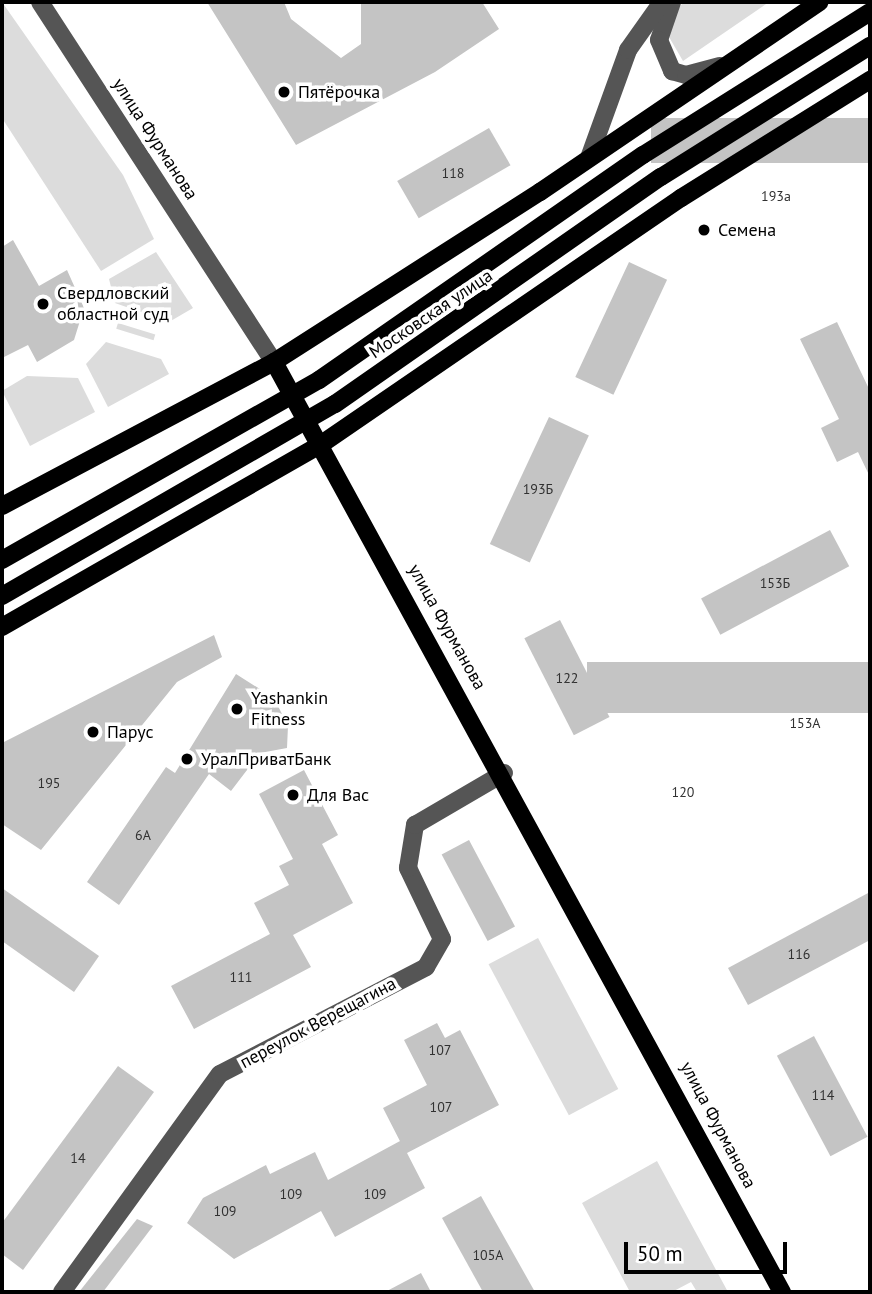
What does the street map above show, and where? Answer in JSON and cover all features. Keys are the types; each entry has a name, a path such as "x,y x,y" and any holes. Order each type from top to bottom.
{"main road":[{"path":"2,506 274,362 589,158 820,2"},
{"name":"Московская улица","path":"2,560 319,380 643,155 870,12"},
{"name":"Московская улица","path":"2,596 335,404 662,177 870,46"},
{"path":"2,627 323,443 681,198 870,80"},
{"name":"улица Фурманова","path":"274,362 323,443 504,773 782,1292"}],"street":[{"name":"улица Фурманова","path":"40,2 274,362"},
{"path":"589,158 628,50 662,2"},
{"path":"672,2 659,40 672,71 702,73 729,62"},
{"name":"переулок Верещагина","path":"62,1292 220,1074 426,967 442,939 408,869 415,825 504,773"}],"shaded area":[{"path":"2,2 123,175 154,239 101,271 2,118"},
{"path":"684,2 769,2 683,61 669,37 673,13"},
{"path":"156,252 193,308 169,322 115,303 109,279"},
{"path":"118,323 155,334 154,340 116,329"},
{"path":"106,342 161,359 169,374 108,407 86,364"},
{"path":"27,376 78,378 95,412 30,446 2,391"},
{"path":"538,938 618,1089 569,1115 489,964"},
{"path":"657,1161 728,1292 697,1292 691,1282 672,1292 630,1292 582,1203"}],"building":[{"path":"207,2 284,2 291,19 341,58 361,44 361,2 482,2 499,29 435,72 296,145"},
{"path":"651,118 870,118 870,163 651,163"},
{"path":"489,128 510,165 419,218 397,181"},
{"name":"Свердловский областной суд","path":"13,240 39,286 67,270 84,308 74,340 37,362 28,345 2,358 2,247"},
{"path":"629,262 667,280 613,395 575,377"},
{"path":"837,322 870,391 870,477 858,452 837,462 821,428 839,419 800,339"},
{"path":"549,417 589,436 530,562 490,544"},
{"path":"830,530 849,566 720,635 701,599"},
{"path":"560,620 609,717 574,735 524,638"},
{"path":"214,635 222,657 177,682 41,850 2,824 2,743"},
{"path":"587,662 870,662 870,713 587,713"},
{"path":"236,674 274,698 288,726 287,748 260,753 231,791 209,774 119,905 87,882 166,767 175,773"},
{"path":"304,770 338,835 322,844 353,903 293,935 311,967 194,1029 171,986 270,934 254,903 289,885 279,866 293,859 259,794"},
{"path":"469,840 515,927 488,941 442,855"},
{"path":"2,888 99,956 74,992 2,941"},
{"path":"870,892 870,940 748,1005 728,968"},
{"path":"437,1023 445,1038 460,1030 499,1105 407,1153 425,1188 335,1237 321,1211 234,1259 187,1223 203,1198 266,1165 270,1174 315,1152 328,1180 400,1141 383,1108 427,1085 404,1040"},
{"path":"814,1036 868,1137 830,1156 777,1056"},
{"path":"118,1066 154,1092 23,1270 2,1254 2,1223"},
{"path":"481,1196 535,1292 483,1292 442,1218"},
{"path":"137,1219 153,1226 103,1292 79,1292"},
{"path":"421,1273 431,1292 385,1292"}],"place":[{"name":"Пятёрочка","path":"284,92"},
{"name":"Семена","path":"704,230"},
{"name":"Свердловский областной суд","path":"43,304"},
{"name":"Yashankin Fitness","path":"237,709"},
{"name":"Парус","path":"93,732"},
{"name":"УралПриватБанк","path":"187,759"},
{"name":"Для Вас","path":"293,795"}]}
